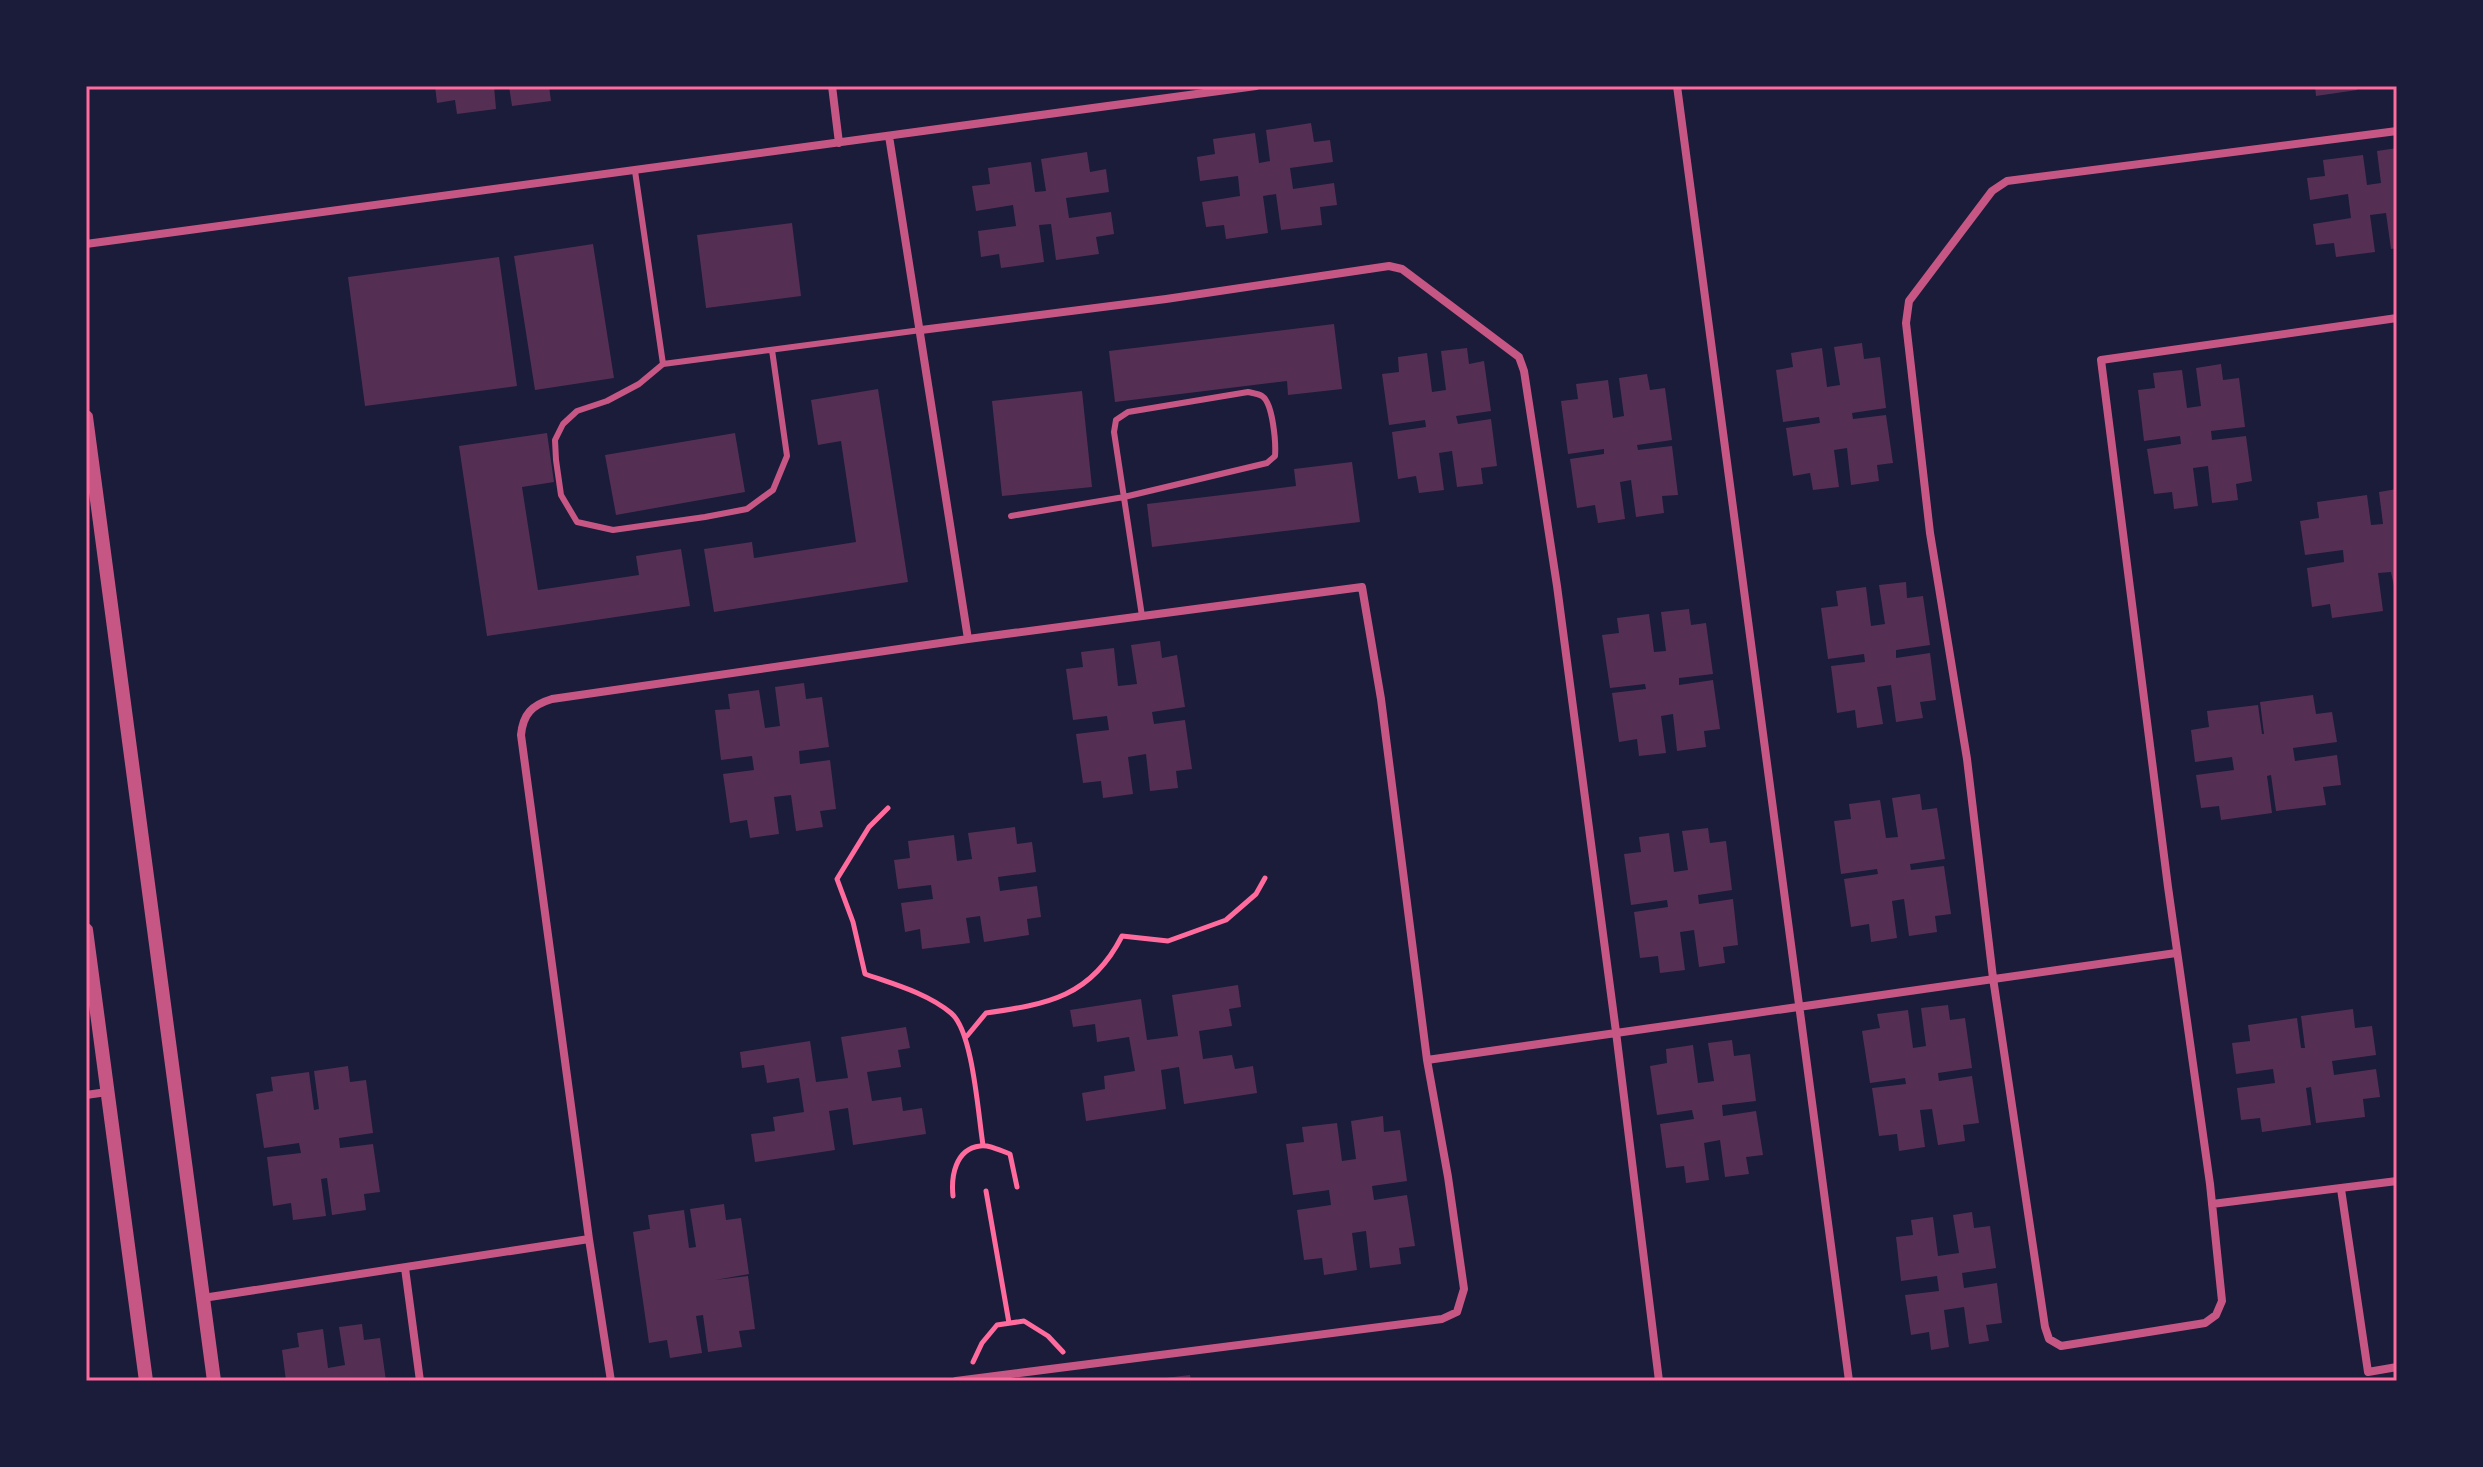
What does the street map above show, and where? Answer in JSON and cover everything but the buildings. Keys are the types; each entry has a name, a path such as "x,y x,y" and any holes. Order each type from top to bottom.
{"street":[{"path":"832,86 839,143"},
{"path":"86,244 1256,86"},
{"path":"1677,86 1849,1381"},
{"path":"2397,131 2007,181 1992,191 1909,301 1906,323 1930,533 1967,759 1993,978 2045,1327 2049,1339 2061,1346 2205,1323 2216,1315 2222,1301 2212,1204 2176,953 2101,360 2397,318"},
{"path":"889,136 968,639"},
{"path":"921,330 1166,299 1389,266 1402,269 1519,357 1524,371 1557,586 1659,1381"},
{"path":"86,417 214,1381"},
{"path":"611,1381 521,735 522,721 528,711 538,703 552,699 968,639 1362,587 1381,699 1427,1060 1464,1289 1457,1312 1442,1319 1075,1365 1019,1376 960,1380"},
{"path":"86,930 146,1381"},
{"path":"1427,1060 2176,953"},
{"path":"86,1095 107,1092"},
{"path":"2212,1204 2397,1181"},
{"path":"2341,1189 2368,1372 2397,1367"},
{"path":"203,1298 589,1239"},
{"path":"405,1268 420,1381"}],"lane":[{"path":"635,171 663,364"},
{"path":"772,350 787,456 773,490 747,509 705,517 613,530 577,522 561,495 555,440 563,424 577,411 607,401 639,384 663,364 921,330"},
{"path":"1011,516 1124,497 1267,463 1275,456 1276,442 1267,402 1260,395 1248,392 1128,412 1116,420 1114,432 1124,497 1142,616"}],"path":[{"path":"888,808 869,827 837,879 853,922 865,974 914,992 952,1013 967,1036 983,1145"},
{"path":"967,1036 986,1013 1033,1006 1081,988 1122,936 1168,941 1226,920 1256,894 1265,878"},
{"path":"953,1196 951,1179 955,1163 972,1148 983,1145 1010,1154 1017,1187"},
{"path":"986,1191 1009,1323"},
{"path":"960,1380 997,1325 1024,1321 1048,1336 1075,1365"}]}
